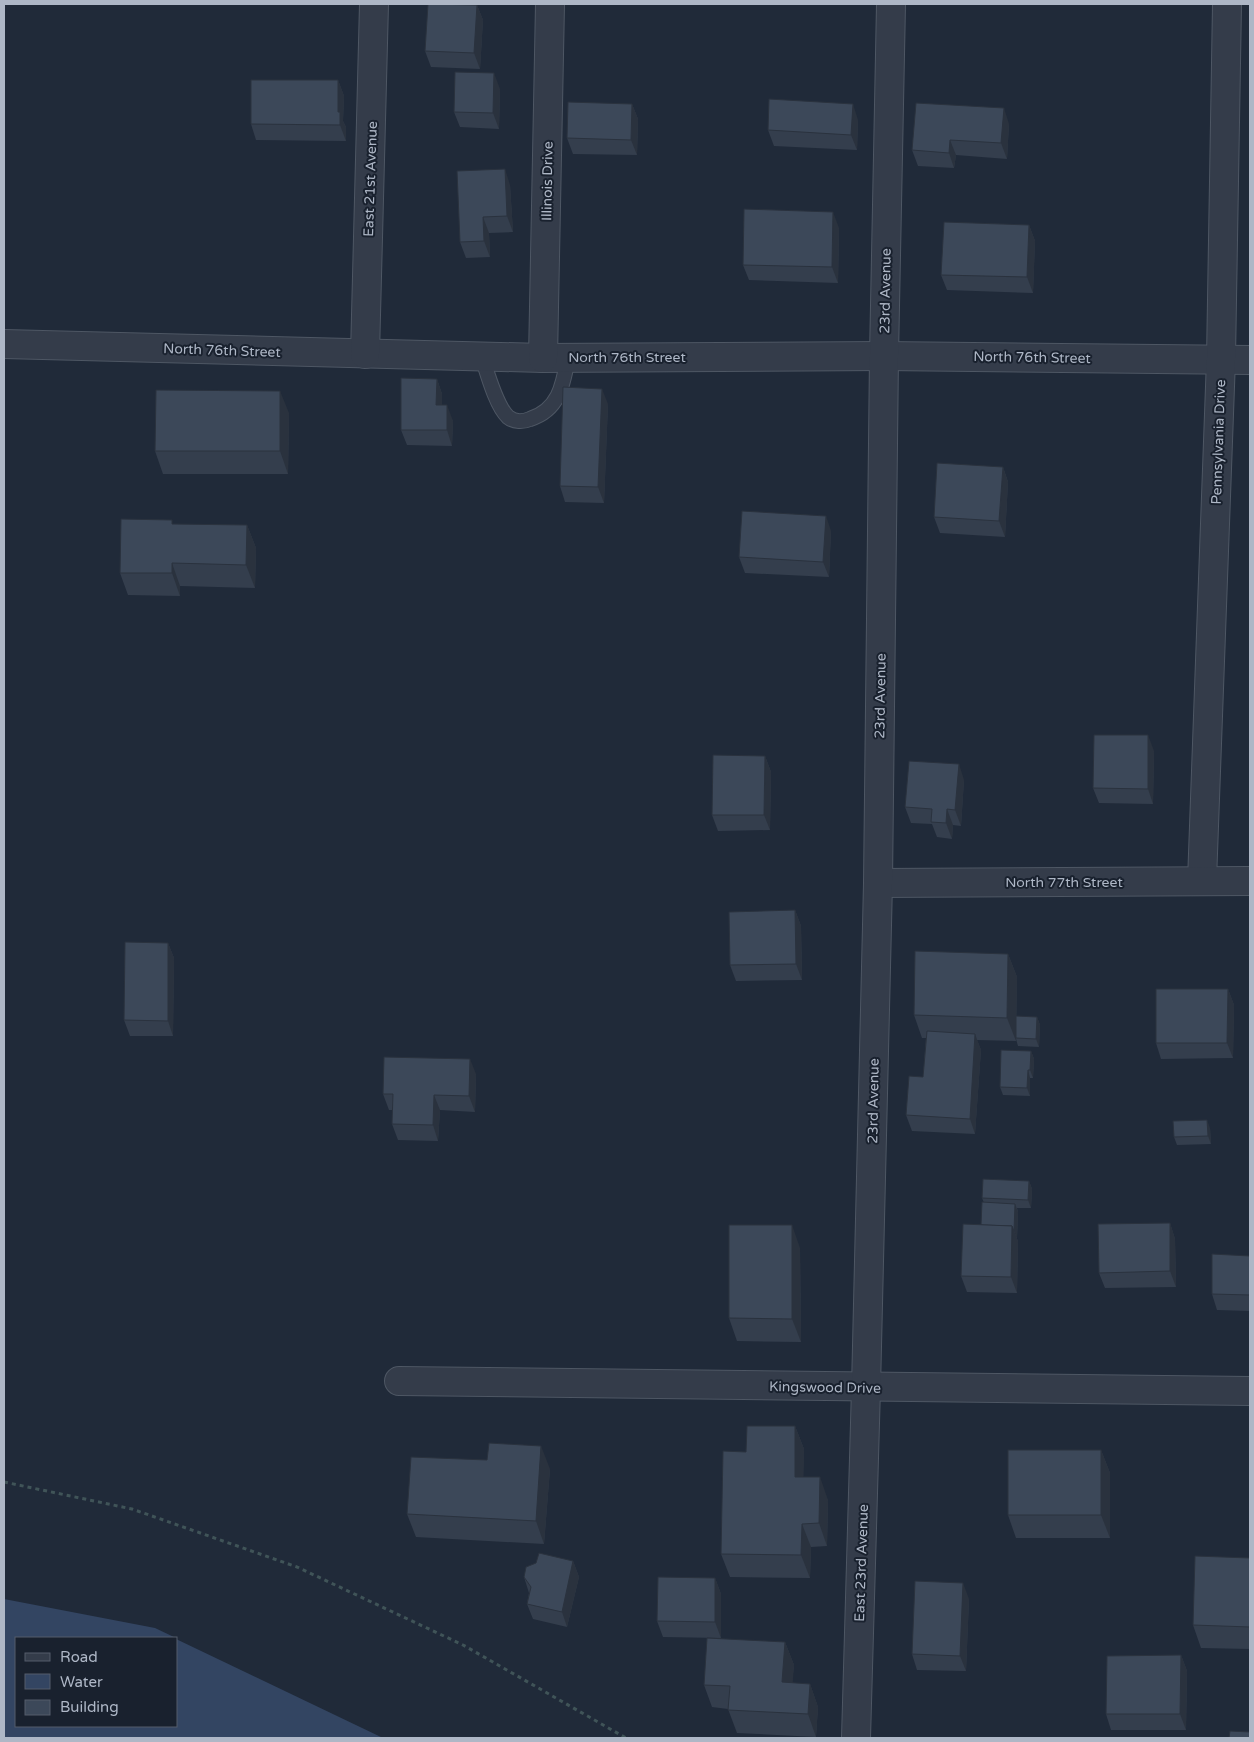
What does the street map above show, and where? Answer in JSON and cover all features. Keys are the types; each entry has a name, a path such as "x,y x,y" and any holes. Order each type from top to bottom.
{"street":[{"name":"East 21st Avenue","path":"365,354 374,4"},
{"name":"Illinois Drive","path":"550,4 555,358"},
{"name":"23rd Avenue","path":"866,1388 878,883 884,356 891,4"},
{"name":"Pennsylvania Drive","path":"1202,880 1221,359 1228,4"},
{"name":"North 76th Street","path":"4,344 555,358 884,356 1250,360"},
{"name":"North 77th Street","path":"878,883 1250,881"},
{"name":"Kingswood Drive","path":"400,1382 1250,1391"},
{"name":"East 23rd Avenue","path":"856,1738 866,1388"}],"lane":[{"path":"482,357 488,378 499,402 507,416 514,421 526,421 542,415 553,405 564,377 555,358"}],"path":[{"path":"4,1482 132,1510 297,1567 463,1645 626,1738"}],"water":[{"path":"4,1599 155,1628 174,1637 15,1637 15,1727 178,1727 178,1640 383,1738 4,1738"}],"building":[{"path":"428,4 477,5 474,53 425,51"},
{"path":"455,72 494,73 493,113 454,112"},
{"path":"251,80 338,80 340,125 251,124"},
{"path":"769,99 853,104 851,135 768,130"},
{"path":"568,102 632,104 631,140 567,138"},
{"path":"916,103 1004,108 1001,143 950,140 949,153 912,150"},
{"path":"505,169 507,216 483,217 484,241 460,242 457,171"},
{"path":"744,209 833,212 832,267 743,265"},
{"path":"944,222 1029,225 1027,277 941,275"},
{"path":"401,378 437,379 436,405 447,405 447,430 401,430"},
{"path":"563,387 602,389 598,487 560,486"},
{"path":"156,390 280,391 280,451 155,451"},
{"path":"937,463 1003,467 999,521 934,517"},
{"path":"742,511 826,516 823,562 739,557"},
{"path":"121,519 172,520 172,524 247,525 246,565 172,563 172,573 120,573"},
{"path":"1094,735 1148,735 1148,789 1093,788"},
{"path":"713,755 765,756 764,815 712,815"},
{"path":"909,761 959,764 955,810 947,809 946,823 931,822 932,809 905,807"},
{"path":"795,910 796,964 730,965 729,912"},
{"path":"125,942 168,943 168,1021 124,1020"},
{"path":"915,951 1008,954 1007,1018 914,1015"},
{"path":"1156,989 1228,989 1227,1043 1156,1043"},
{"path":"1016,1016 1037,1017 1036,1039 1016,1038"},
{"path":"927,1031 975,1034 970,1119 906,1115 909,1076 923,1077"},
{"path":"1001,1050 1031,1051 1027,1088 1000,1087"},
{"path":"384,1057 470,1059 469,1096 434,1095 433,1125 392,1124 393,1094 383,1094"},
{"path":"1207,1120 1208,1136 1174,1137 1173,1121"},
{"path":"983,1179 1029,1181 1028,1200 982,1198"},
{"path":"982,1202 1015,1204 1014,1231 1012,1226 981,1225"},
{"path":"1170,1223 1170,1271 1099,1273 1098,1224"},
{"path":"963,1224 1012,1226 1011,1277 961,1276"},
{"path":"729,1225 792,1225 792,1319 729,1318"},
{"path":"1212,1254 1250,1256 1250,1295 1212,1294"},
{"path":"747,1426 795,1426 795,1477 820,1477 819,1523 802,1524 801,1555 721,1554 723,1451 746,1452"},
{"path":"489,1443 541,1446 536,1521 407,1514 411,1457 487,1460"},
{"path":"1008,1450 1101,1450 1101,1515 1008,1515"},
{"path":"539,1553 573,1561 562,1612 527,1604 531,1587 524,1577 526,1567 536,1563"},
{"path":"1195,1556 1250,1558 1250,1627 1193,1625"},
{"path":"658,1577 715,1578 715,1622 657,1621"},
{"path":"915,1581 963,1583 960,1656 912,1654"},
{"path":"707,1638 785,1642 782,1682 810,1684 808,1714 728,1710 730,1686 704,1685"},
{"path":"1181,1655 1180,1714 1106,1714 1107,1656"},
{"path":"1230,1731 1250,1732 1250,1738 1229,1738"}]}
